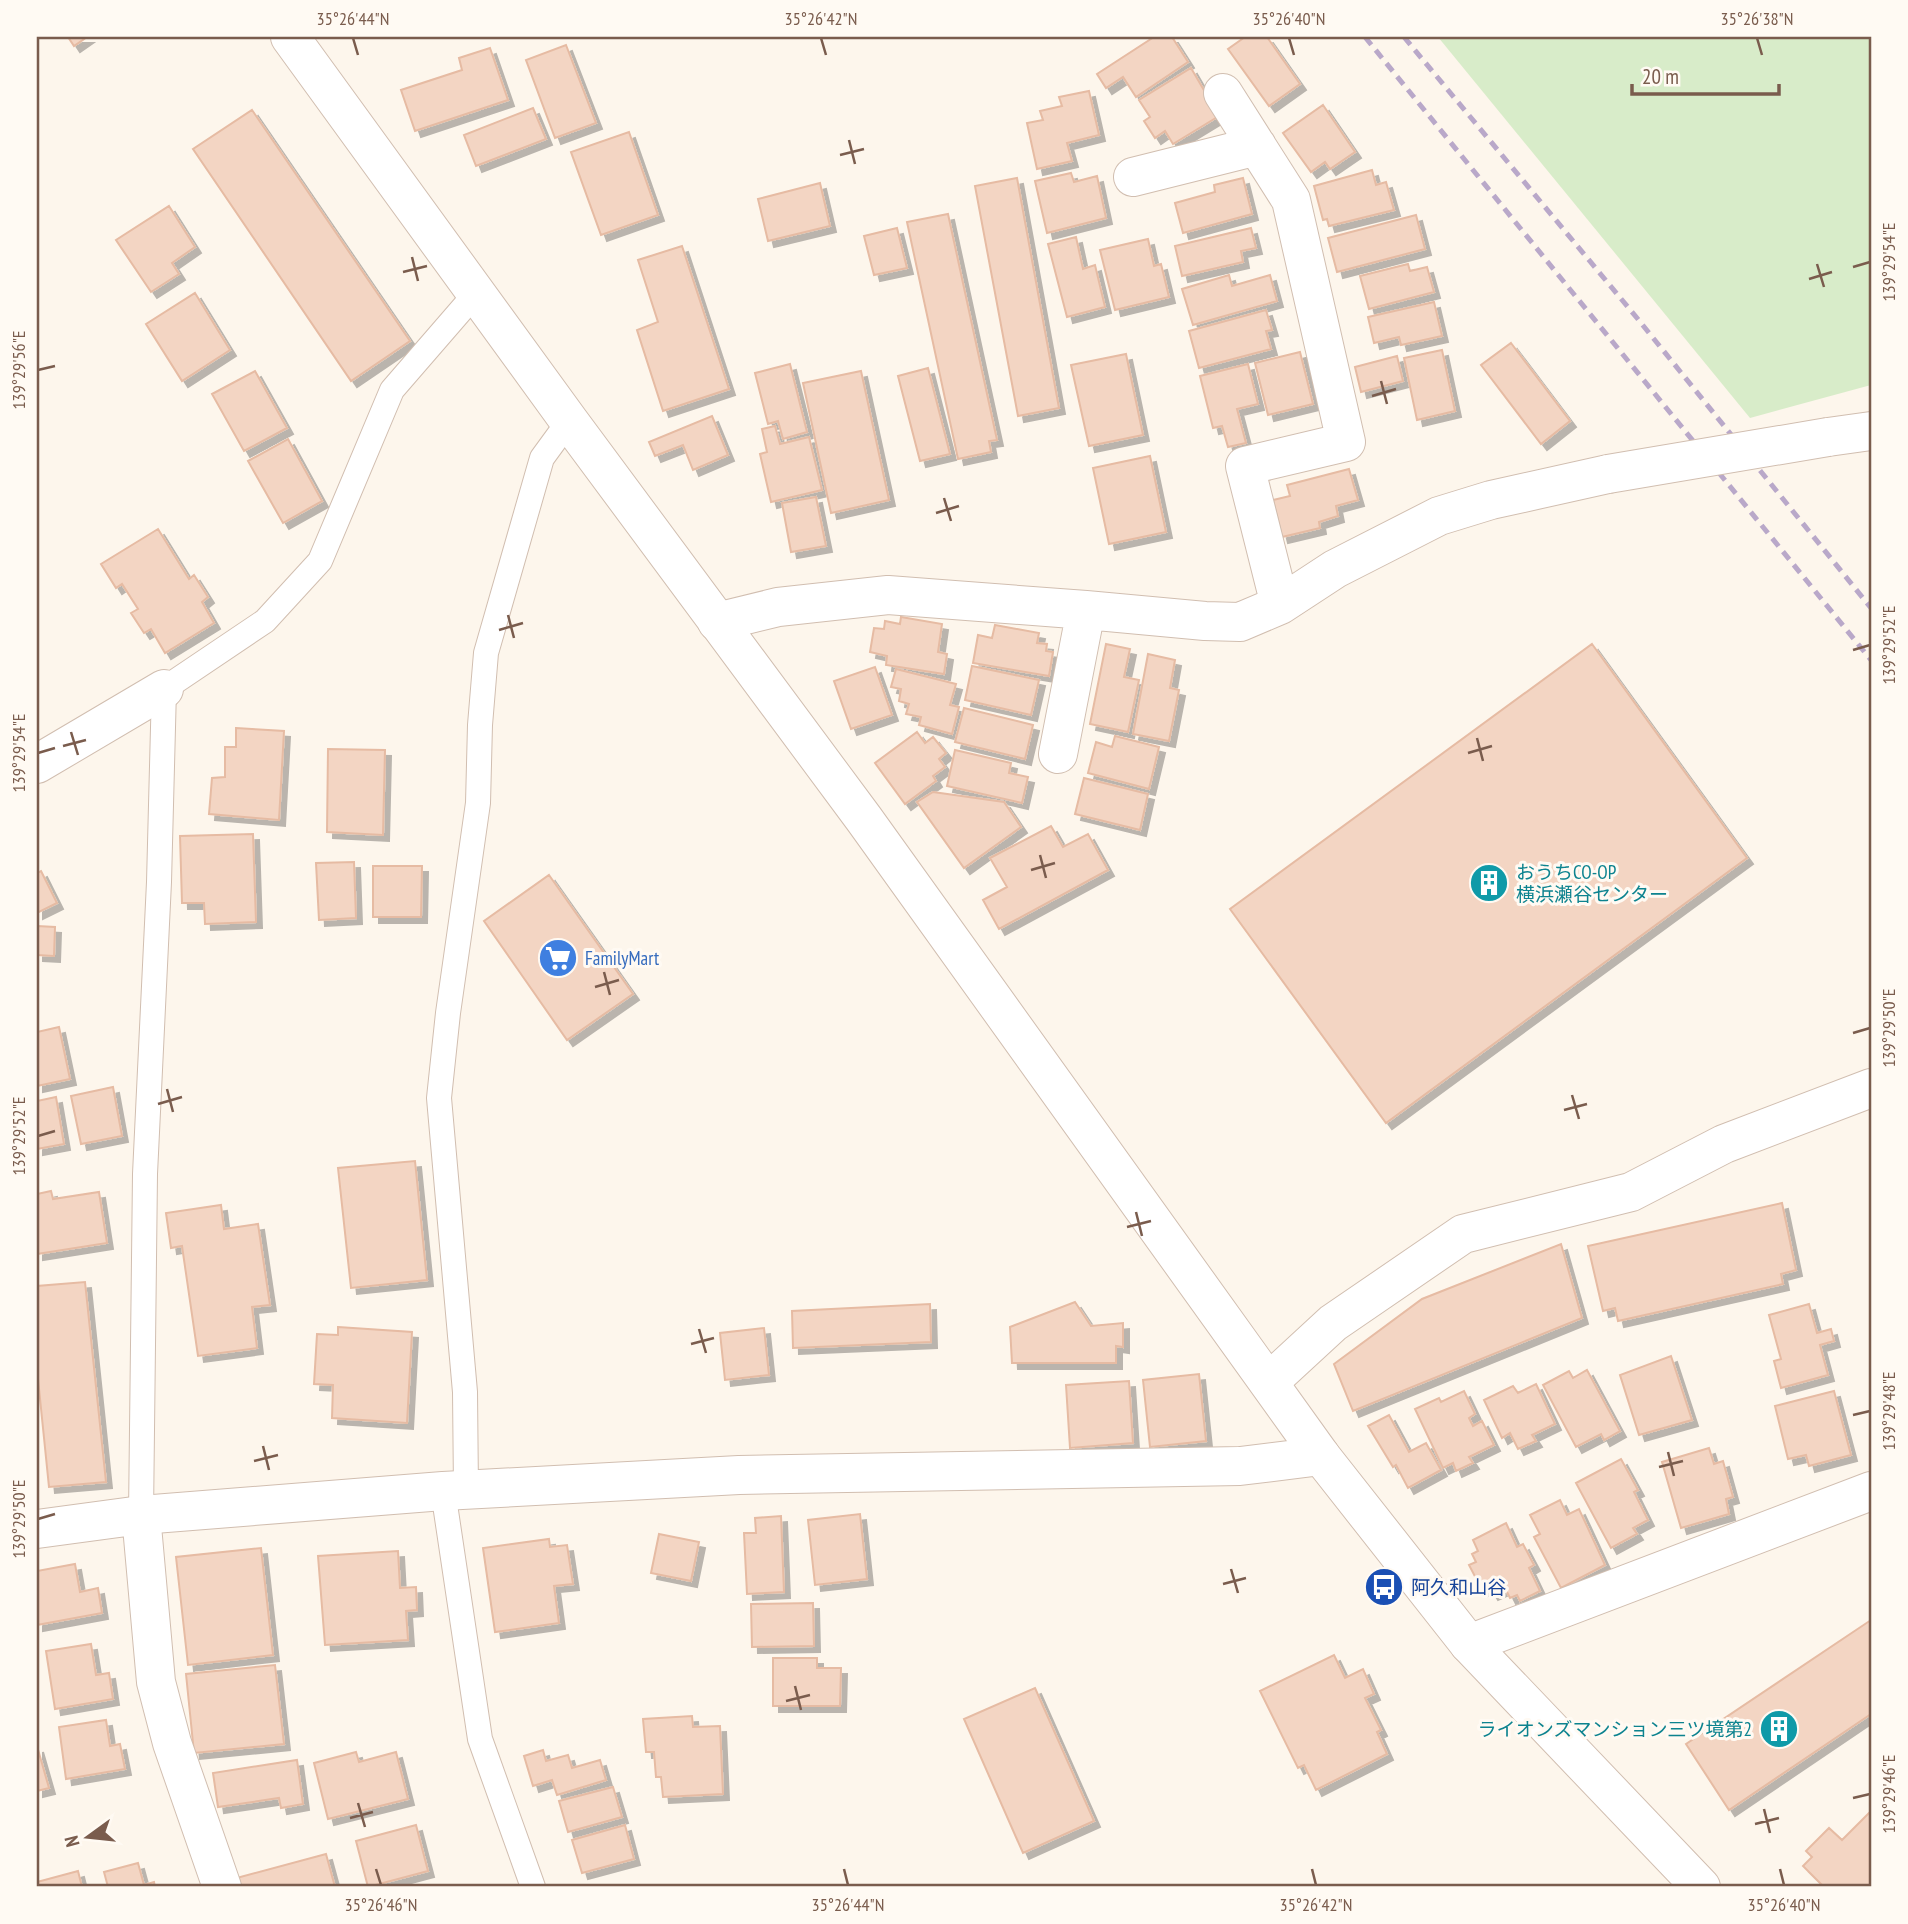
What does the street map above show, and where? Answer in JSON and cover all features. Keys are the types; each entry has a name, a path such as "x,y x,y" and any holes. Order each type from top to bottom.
{"street":[{"path":"290,37 569,421 864,819 1321,1456 1469,1644 1701,1887"},
{"path":"1223,93 1291,200 1346,442 1245,466 1280,605"},
{"path":"1133,177 1257,146"},
{"path":"717,622 778,607 888,595 1240,622 1280,605 1335,569 1439,516 1491,500 1608,474 1871,431"},
{"path":"1058,754 1086,610"},
{"path":"37,764 164,689"},
{"path":"1269,1382 1333,1323 1463,1234 1632,1192 1724,1144 1871,1088"},
{"path":"37,1529 141,1515 454,1490 739,1475 1240,1466 1321,1456"},
{"path":"1469,1644 1871,1490"},
{"path":"141,1515 156,1682 172,1744 222,1887"}],"lane":[{"path":"141,1515 145,1174 159,882 164,689 265,621 320,561 392,390 476,293"},
{"path":"533,1887 480,1739 454,1490 465,1392 439,1098 448,1013 478,803 480,724 486,653 542,458 569,421"}],"green space":[{"path":"1438,37 1871,37 1871,385 1750,418"}],"building":[{"path":"68,37 87,37 74,46"},
{"path":"1154,37 1172,37 1188,62 1136,97 1123,77 1106,88 1097,74"},
{"path":"1245,37 1267,37 1300,84 1269,106 1228,49"},
{"path":"566,45 596,123 555,138 526,60"},
{"path":"490,48 508,100 415,131 401,90 462,70 459,58"},
{"path":"1191,68 1219,116 1173,144 1165,131 1155,138 1144,121 1150,117 1139,100"},
{"path":"1089,91 1099,135 1067,143 1072,161 1037,169 1027,123 1043,120 1040,111 1062,106 1059,97"},
{"path":"1323,105 1355,152 1330,169 1325,162 1311,172 1283,133"},
{"path":"533,108 546,139 476,166 464,135"},
{"path":"252,110 410,341 351,381 193,149"},
{"path":"629,132 658,215 601,235 571,152"},
{"path":"1372,170 1376,185 1386,182 1394,210 1329,226 1327,219 1323,220 1314,186"},
{"path":"1071,173 1074,182 1097,176 1106,218 1047,233 1035,181"},
{"path":"1017,178 1059,408 1018,416 975,186"},
{"path":"1243,178 1252,214 1183,233 1175,203 1215,192 1214,185"},
{"path":"820,183 830,226 768,241 758,199"},
{"path":"169,206 195,247 172,263 179,274 151,292 116,240"},
{"path":"948,214 997,440 989,441 991,452 958,459 907,222"},
{"path":"1416,215 1425,249 1337,272 1328,238"},
{"path":"897,228 907,268 874,275 864,236"},
{"path":"1251,228 1256,248 1241,251 1243,262 1182,276 1175,246"},
{"path":"1076,237 1083,269 1095,265 1105,307 1067,317 1048,244"},
{"path":"1148,239 1154,266 1161,264 1169,297 1115,310 1100,250"},
{"path":"682,246 729,389 663,411 637,330 658,322 638,260"},
{"path":"1408,264 1410,271 1427,267 1434,292 1369,309 1360,276"},
{"path":"1229,275 1232,286 1270,275 1277,301 1193,325 1182,289"},
{"path":"195,293 230,350 182,381 146,324"},
{"path":"1434,302 1442,336 1401,345 1399,337 1374,343 1368,317"},
{"path":"1266,310 1272,330 1266,331 1271,349 1199,368 1189,331"},
{"path":"1511,343 1570,421 1541,444 1481,365"},
{"path":"1442,350 1455,411 1417,420 1404,358"},
{"path":"1300,352 1313,404 1268,415 1255,363"},
{"path":"1126,354 1143,435 1089,446 1071,365"},
{"path":"1397,356 1403,381 1361,392 1355,367"},
{"path":"790,364 807,432 783,439 778,421 768,424 755,373"},
{"path":"1248,364 1258,404 1237,409 1246,443 1228,447 1222,426 1213,428 1200,376"},
{"path":"928,368 950,454 920,461 898,376"},
{"path":"255,371 287,428 244,451 212,394"},
{"path":"861,371 889,500 831,513 803,383"},
{"path":"712,416 728,455 693,470 683,445 655,456 649,442"},
{"path":"775,426 780,444 809,437 822,490 771,502 760,454 767,452 762,429"},
{"path":"288,439 322,501 283,523 248,461"},
{"path":"1150,456 1166,532 1109,544 1093,468"},
{"path":"1349,469 1358,500 1336,506 1338,516 1319,522 1320,528 1282,537 1273,500 1290,496 1287,485"},
{"path":"816,497 826,546 791,552 782,503"},
{"path":"158,529 189,579 194,575 208,597 202,602 214,623 165,653 151,629 144,633 131,613 138,609 122,584 116,588 101,564"},
{"path":"901,617 942,624 938,652 947,654 944,674 886,665 887,656 870,652 874,628 884,629 885,621 900,624"},
{"path":"995,625 1039,633 1037,643 1047,644 1046,651 1053,652 1049,676 973,663 978,635 992,638"},
{"path":"1106,644 1130,649 1124,677 1139,680 1128,732 1090,724"},
{"name":"おうちCO-OP 横浜瀬谷センター","path":"1592,644 1747,858 1386,1123 1230,909"},
{"path":"1148,654 1175,660 1170,688 1179,690 1169,741 1133,734"},
{"path":"972,666 1039,680 1031,715 965,700"},
{"path":"875,667 892,715 851,729 834,681"},
{"path":"896,669 956,684 950,705 959,707 952,734 919,725 921,717 906,714 909,704 899,701 901,689 891,687"},
{"path":"964,708 1033,725 1025,759 955,742"},
{"path":"236,728 284,731 279,820 209,814 212,778 225,777 225,747 236,747"},
{"path":"917,732 925,743 933,737 946,753 939,759 945,767 933,776 936,781 905,804 875,763"},
{"path":"1115,736 1159,747 1149,789 1088,773 1096,742 1112,747"},
{"path":"328,749 385,750 383,835 327,832"},
{"path":"955,750 1011,763 1009,773 1028,777 1022,803 947,786"},
{"path":"1084,778 1148,794 1140,830 1075,814"},
{"path":"933,792 1004,802 1021,827 964,868 917,802"},
{"path":"1051,826 1063,847 1088,834 1108,870 999,929 983,900 1007,887 990,858"},
{"path":"253,834 256,922 205,924 204,903 182,903 180,836"},
{"path":"354,862 356,918 319,920 316,863"},
{"path":"373,866 422,866 421,917 373,917"},
{"path":"41,871 57,903 37,913 37,873"},
{"name":"FamilyMart","path":"549,875 633,994 567,1040 484,921"},
{"path":"37,926 55,927 54,956 37,955"},
{"path":"59,1027 70,1079 37,1086 37,1032"},
{"path":"113,1087 122,1136 81,1144 71,1096"},
{"path":"56,1097 64,1144 37,1149 37,1101"},
{"path":"415,1161 427,1280 351,1288 338,1168"},
{"path":"51,1191 53,1199 99,1192 107,1243 37,1254 37,1194"},
{"path":"1782,1203 1796,1270 1781,1274 1783,1284 1618,1321 1615,1308 1603,1311 1588,1246"},
{"path":"221,1205 224,1229 258,1224 270,1305 252,1307 257,1348 198,1356 182,1246 171,1248 166,1213"},
{"path":"1561,1244 1582,1318 1353,1411 1334,1364 1422,1299"},
{"path":"85,1282 106,1482 49,1487 37,1369 37,1286"},
{"path":"1075,1302 1091,1326 1123,1323 1123,1347 1116,1346 1116,1363 1012,1363 1010,1327"},
{"path":"930,1304 931,1342 793,1348 792,1311"},
{"path":"1809,1304 1817,1333 1831,1329 1834,1341 1820,1345 1828,1375 1781,1388 1774,1361 1781,1359 1769,1315"},
{"path":"338,1327 412,1332 407,1423 332,1418 333,1385 314,1384 317,1334 338,1335"},
{"path":"764,1328 769,1375 725,1380 720,1333"},
{"path":"1671,1356 1692,1420 1639,1435 1620,1375"},
{"path":"1587,1370 1620,1431 1604,1440 1601,1434 1576,1447 1543,1385 1569,1371 1573,1378"},
{"path":"1199,1374 1206,1441 1150,1447 1143,1380"},
{"path":"1129,1381 1133,1443 1070,1448 1066,1385"},
{"path":"1536,1384 1555,1424 1532,1435 1536,1441 1518,1449 1510,1433 1502,1438 1484,1400 1513,1386 1518,1393"},
{"path":"1464,1391 1475,1414 1469,1418 1473,1426 1482,1421 1494,1445 1469,1457 1473,1463 1456,1471 1453,1463 1443,1468 1415,1409 1439,1398 1441,1402"},
{"path":"1834,1391 1851,1455 1809,1466 1806,1455 1788,1459 1775,1406"},
{"path":"1389,1415 1409,1452 1426,1443 1441,1470 1408,1488 1396,1465 1393,1467 1368,1426"},
{"path":"1709,1448 1714,1464 1723,1461 1733,1497 1726,1499 1729,1514 1681,1528 1662,1462"},
{"path":"1621,1459 1638,1490 1634,1492 1648,1520 1633,1528 1637,1534 1611,1548 1576,1483"},
{"path":"1560,1500 1567,1515 1579,1509 1605,1565 1561,1588 1534,1537 1540,1534 1530,1515"},
{"path":"860,1514 867,1579 815,1585 808,1520"},
{"path":"781,1516 784,1592 747,1594 744,1533 756,1533 755,1518"},
{"path":"1506,1523 1517,1547 1523,1544 1534,1565 1529,1568 1540,1591 1520,1601 1517,1595 1510,1598 1505,1588 1492,1594 1488,1587 1482,1590 1469,1565 1476,1562 1472,1554 1478,1551 1473,1540"},
{"path":"659,1534 699,1542 691,1581 651,1573"},
{"path":"549,1539 550,1547 567,1545 573,1584 554,1586 559,1623 495,1632 483,1548"},
{"path":"261,1548 273,1655 188,1665 176,1557"},
{"path":"398,1551 400,1588 416,1587 417,1610 406,1611 408,1640 325,1645 318,1556"},
{"path":"75,1564 80,1592 98,1588 102,1613 37,1625 37,1571"},
{"path":"813,1603 814,1646 752,1647 751,1604"},
{"name":"ライオンズマンション三ツ境第2","path":"1871,1620 1871,1714 1729,1810 1686,1744"},
{"path":"91,1644 96,1675 109,1673 113,1699 55,1709 46,1651"},
{"path":"1334,1655 1345,1678 1363,1669 1374,1694 1365,1698 1381,1730 1377,1732 1387,1754 1316,1790 1304,1765 1298,1768 1260,1691"},
{"path":"773,1658 817,1658 817,1668 841,1668 840,1706 773,1706"},
{"path":"275,1665 284,1744 194,1753 186,1674"},
{"path":"1035,1688 1094,1821 1023,1853 964,1719"},
{"path":"692,1716 693,1727 720,1726 723,1794 663,1797 661,1777 656,1777 654,1752 646,1752 643,1719"},
{"path":"106,1720 110,1746 120,1744 125,1769 66,1779 59,1727"},
{"path":"37,1746 49,1788 37,1791"},
{"path":"543,1750 546,1761 568,1755 572,1768 600,1760 606,1780 557,1795 552,1780 533,1786 524,1756"},
{"path":"356,1752 359,1762 396,1752 408,1799 328,1819 314,1763"},
{"path":"297,1760 303,1804 281,1808 279,1798 218,1807 213,1773"},
{"path":"613,1787 622,1817 568,1832 559,1801"},
{"path":"1871,1811 1871,1887 1824,1887 1803,1866 1812,1857 1806,1851 1829,1828 1842,1840"},
{"path":"416,1825 428,1871 368,1887 356,1841"},
{"path":"625,1825 634,1859 582,1873 572,1840"},
{"path":"326,1854 335,1887 235,1887 233,1879"},
{"path":"138,1863 144,1885 154,1882 155,1887 108,1887 104,1872"},
{"path":"78,1871 82,1887 37,1887 37,1882"}],"railway":[{"path":"1365,37 1871,660"},
{"path":"1404,37 1637,318 1871,608"}],"place":[{"name":"おうちCO-OP 横浜瀬谷センター","path":"1489,883"},
{"name":"FamilyMart","path":"558,958"},
{"name":"阿久和山谷","path":"1384,1587"},
{"name":"ライオンズマンション三ツ境第2","path":"1779,1729"}]}
